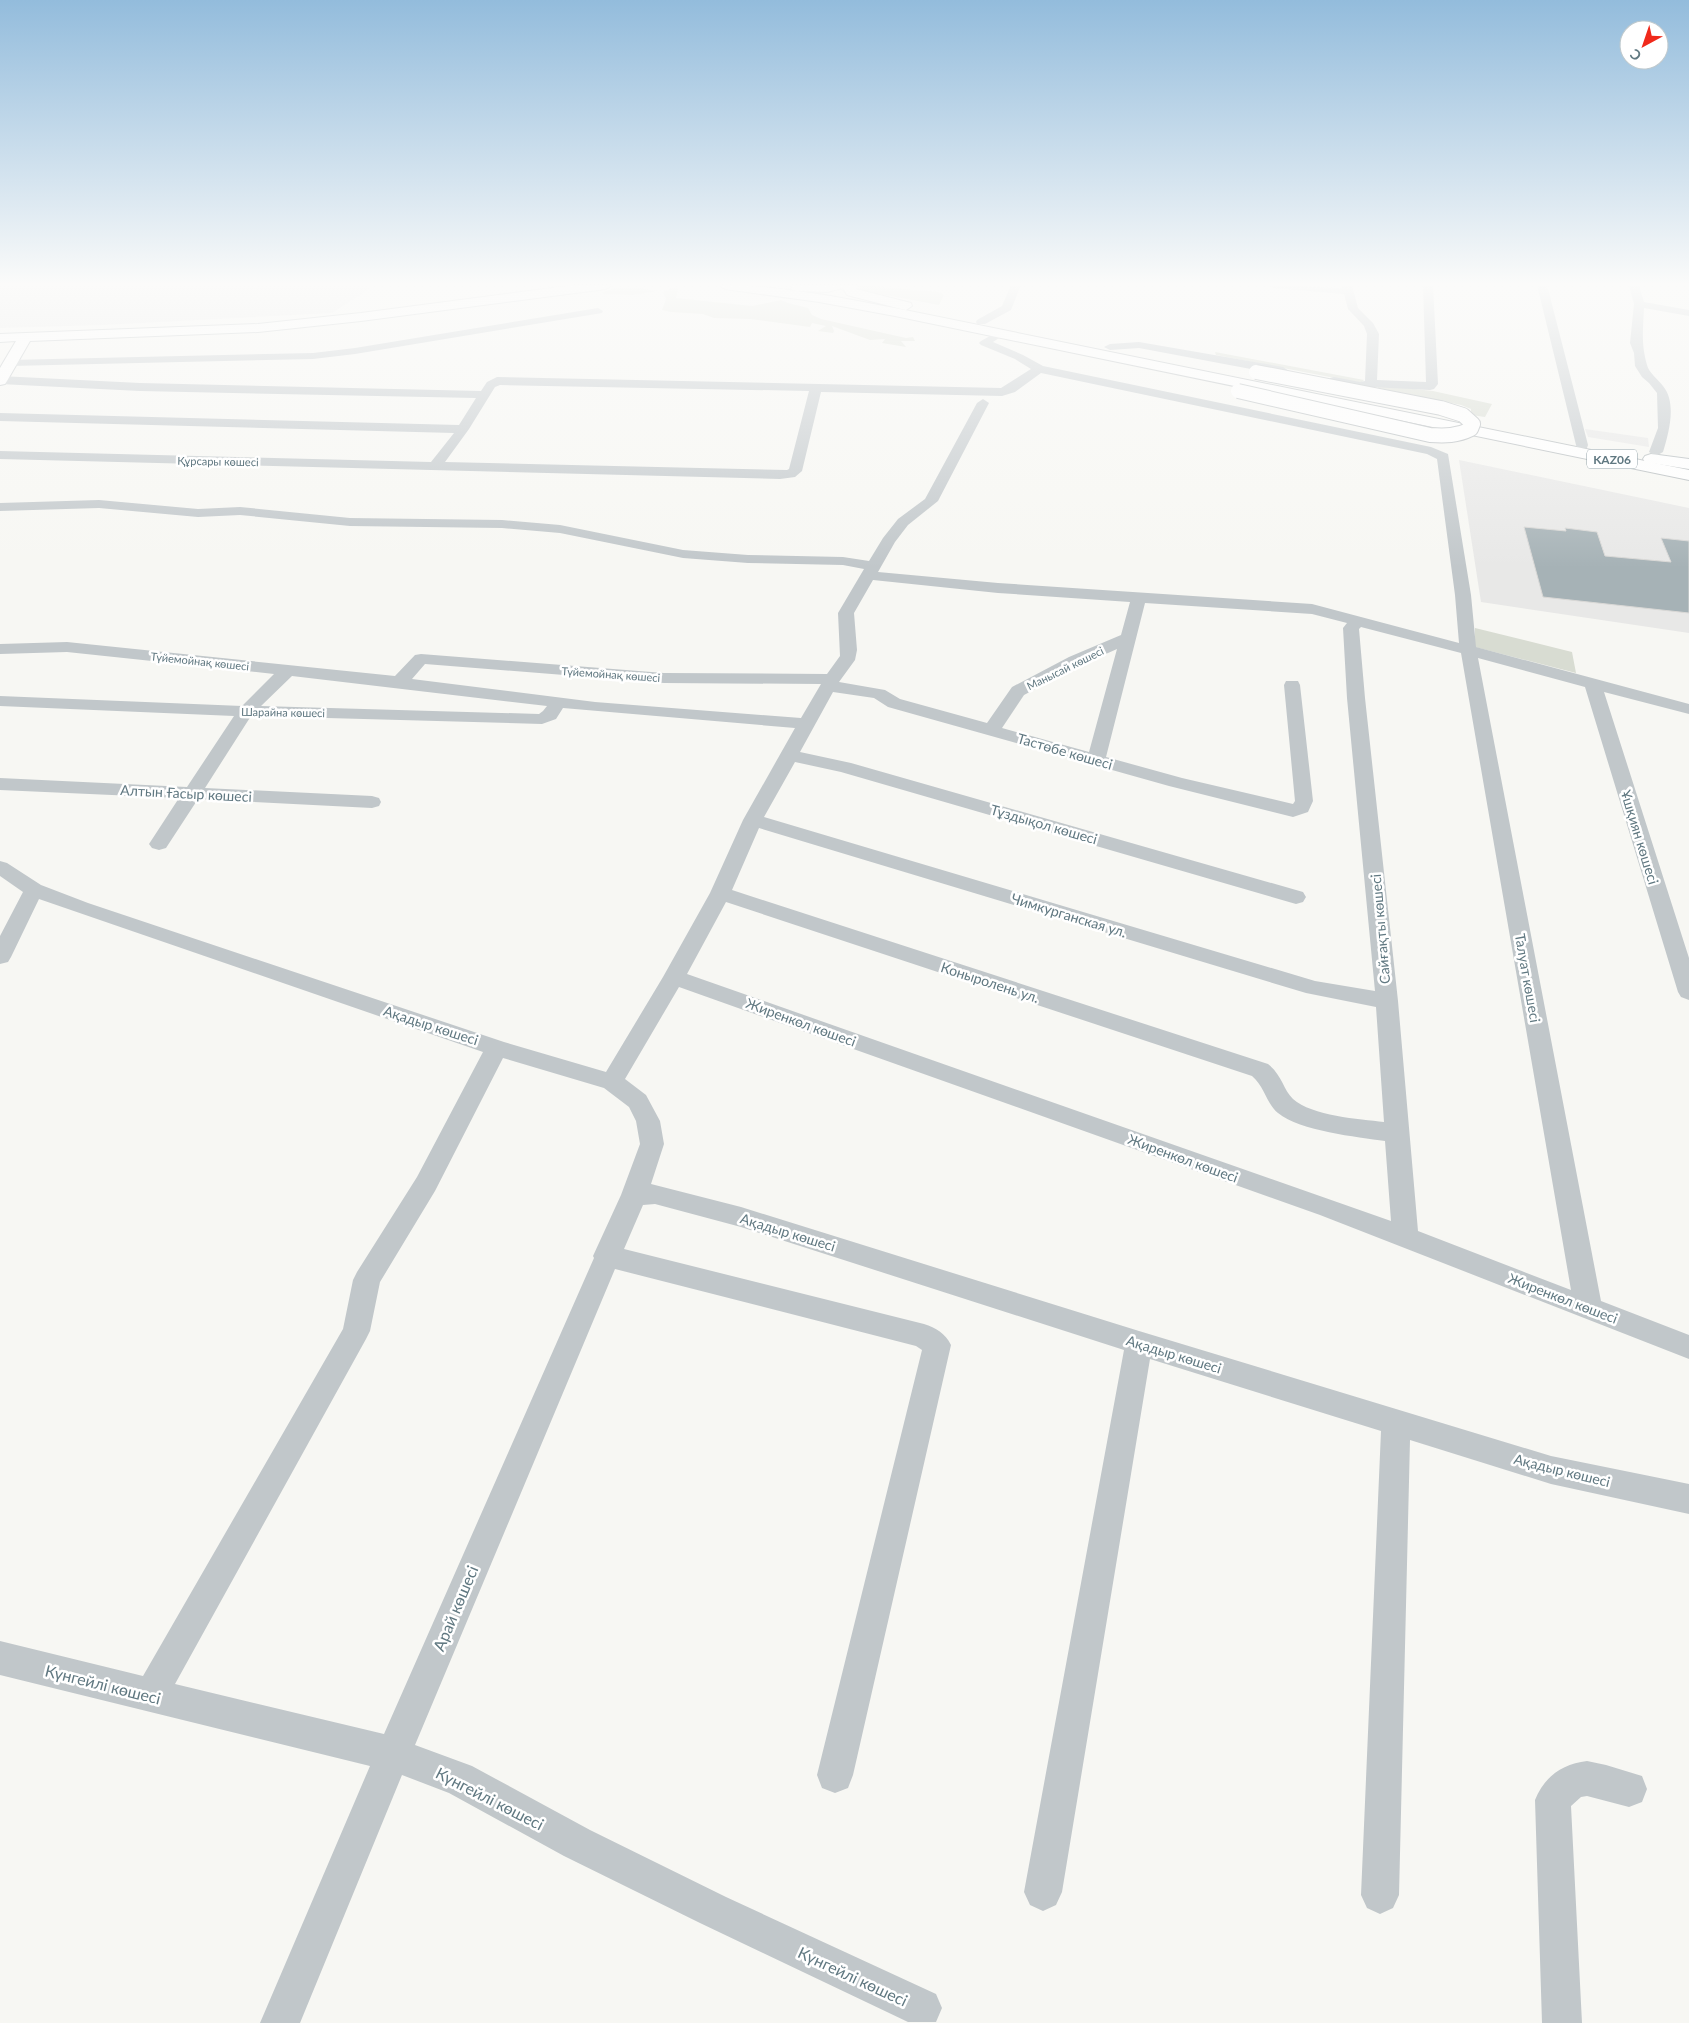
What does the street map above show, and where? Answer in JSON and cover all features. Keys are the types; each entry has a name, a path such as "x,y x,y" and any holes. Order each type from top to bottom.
{"main road":[{"path":"1197,379 1238,391 1430,435 1461,434 1471,429 1473,424 1469,418 1449,410 1294,379"},
{"name":"KАZ06","path":"1242,379 1688,471"},
{"name":"KАZ06","path":"1249,379 1582,445 1653,456"},
{"path":"1653,456 1688,471"}],"street":[{"path":"436,465 463,429 490,385 500,381 1002,392 1011,389 1024,379"},
{"name":"Талуат көшесі","path":"1089,379 1431,451 1443,457 1463,595 1468,649 1588,1307"},
{"path":"1321,379 1360,386 1371,383 1424,387 1432,384 1432,379"},
{"path":"1566,379 1582,445"},
{"path":"1652,379 1663,392 1664,428 1653,456"},
{"path":"0,380 140,387 484,395"},
{"name":"Құрсары көшесі","path":"0,455 790,474 795,471 816,388"},
{"path":"612,1082 674,977 720,893 753,820 831,683 848,659 849,647 845,626 846,613 888,541 903,522 931,501 983,403"},
{"path":"0,417 463,429"},
{"path":"0,507 99,504 198,513 240,511 350,522 502,524 560,528 683,554 748,559 843,561 870,571 998,588 1312,609 1689,709"},
{"path":"1096,759 1139,598"},
{"name":"Сайғақты көшесі","path":"1357,621 1351,628 1356,698 1387,1001 1405,1238"},
{"name":"Манысай көшесі","path":"991,730 1018,691 1074,661 1128,638"},
{"name":"Түйемойнақ көшесі","path":"0,649 67,647 399,682 558,702 695,716 807,724"},
{"name":"Түйемойнақ көшесі","path":"399,682 420,659 664,678 831,683"},
{"path":"159,844 246,711 288,670"},
{"name":"Ұшқиян көшесі","path":"1592,682 1689,992"},
{"name":"Тастөбе көшесі","path":"831,683 879,694 894,703 1096,759 1281,809 1293,810 1301,808 1304,801 1292,686"},
{"name":"Шарайна көшесі","path":"0,701 246,711 542,719 550,716 558,702"},
{"name":"Тұздықол көшесі","path":"790,754 845,767 1296,897"},
{"name":"Алтын Ғасыр көшесі","path":"0,784 372,802"},
{"name":"Чимкурганская ул.","path":"753,820 1305,986 1387,1001"},
{"name":"Ақадыр көшесі","path":"0,867 34,890 90,912 497,1048 612,1082 638,1101 648,1121 652,1144 634,1195 655,1194 741,1217 1139,1343 1551,1470 1689,1498"},
{"path":"0,956 34,890"},
{"name":"Коныролень ул.","path":"720,893 1260,1070 1273,1081 1278,1096 1294,1111 1339,1123 1397,1134"},
{"name":"Жиренкөл көшесі","path":"674,977 1329,1208 1689,1347"},
{"path":"150,1696 356,1331 367,1280 426,1184 497,1048"},
{"name":"Арай көшесі","path":"280,2023 393,1754 606,1256 634,1195"},
{"path":"606,1256 924,1336 936,1345 835,1775"},
{"path":"1043,1892 1139,1343"},
{"path":"1380,1895 1396,1422"},
{"name":"Күнгейлі көшесі","path":"0,1658 393,1754 459,1779 577,1843 696,1902 922,2008"},
{"path":"1562,2023 1553,1800 1563,1786 1586,1778 1629,1789"}],"shaded area":[{"path":"1342,379 1364,380 1361,383"},
{"path":"1378,385 1433,391 1492,404 1485,417 1471,415 1471,409 1461,405 1378,388"},
{"path":"1585,429 1648,438 1649,447 1588,437"},
{"path":"1459,460 1689,508 1689,633 1481,602"},
{"path":"1475,628 1572,652 1576,673 1475,647"}],"building":[{"path":"1524,527 1566,531 1565,528 1597,532 1605,556 1671,562 1661,538 1689,541 1689,613 1543,597"}]}
